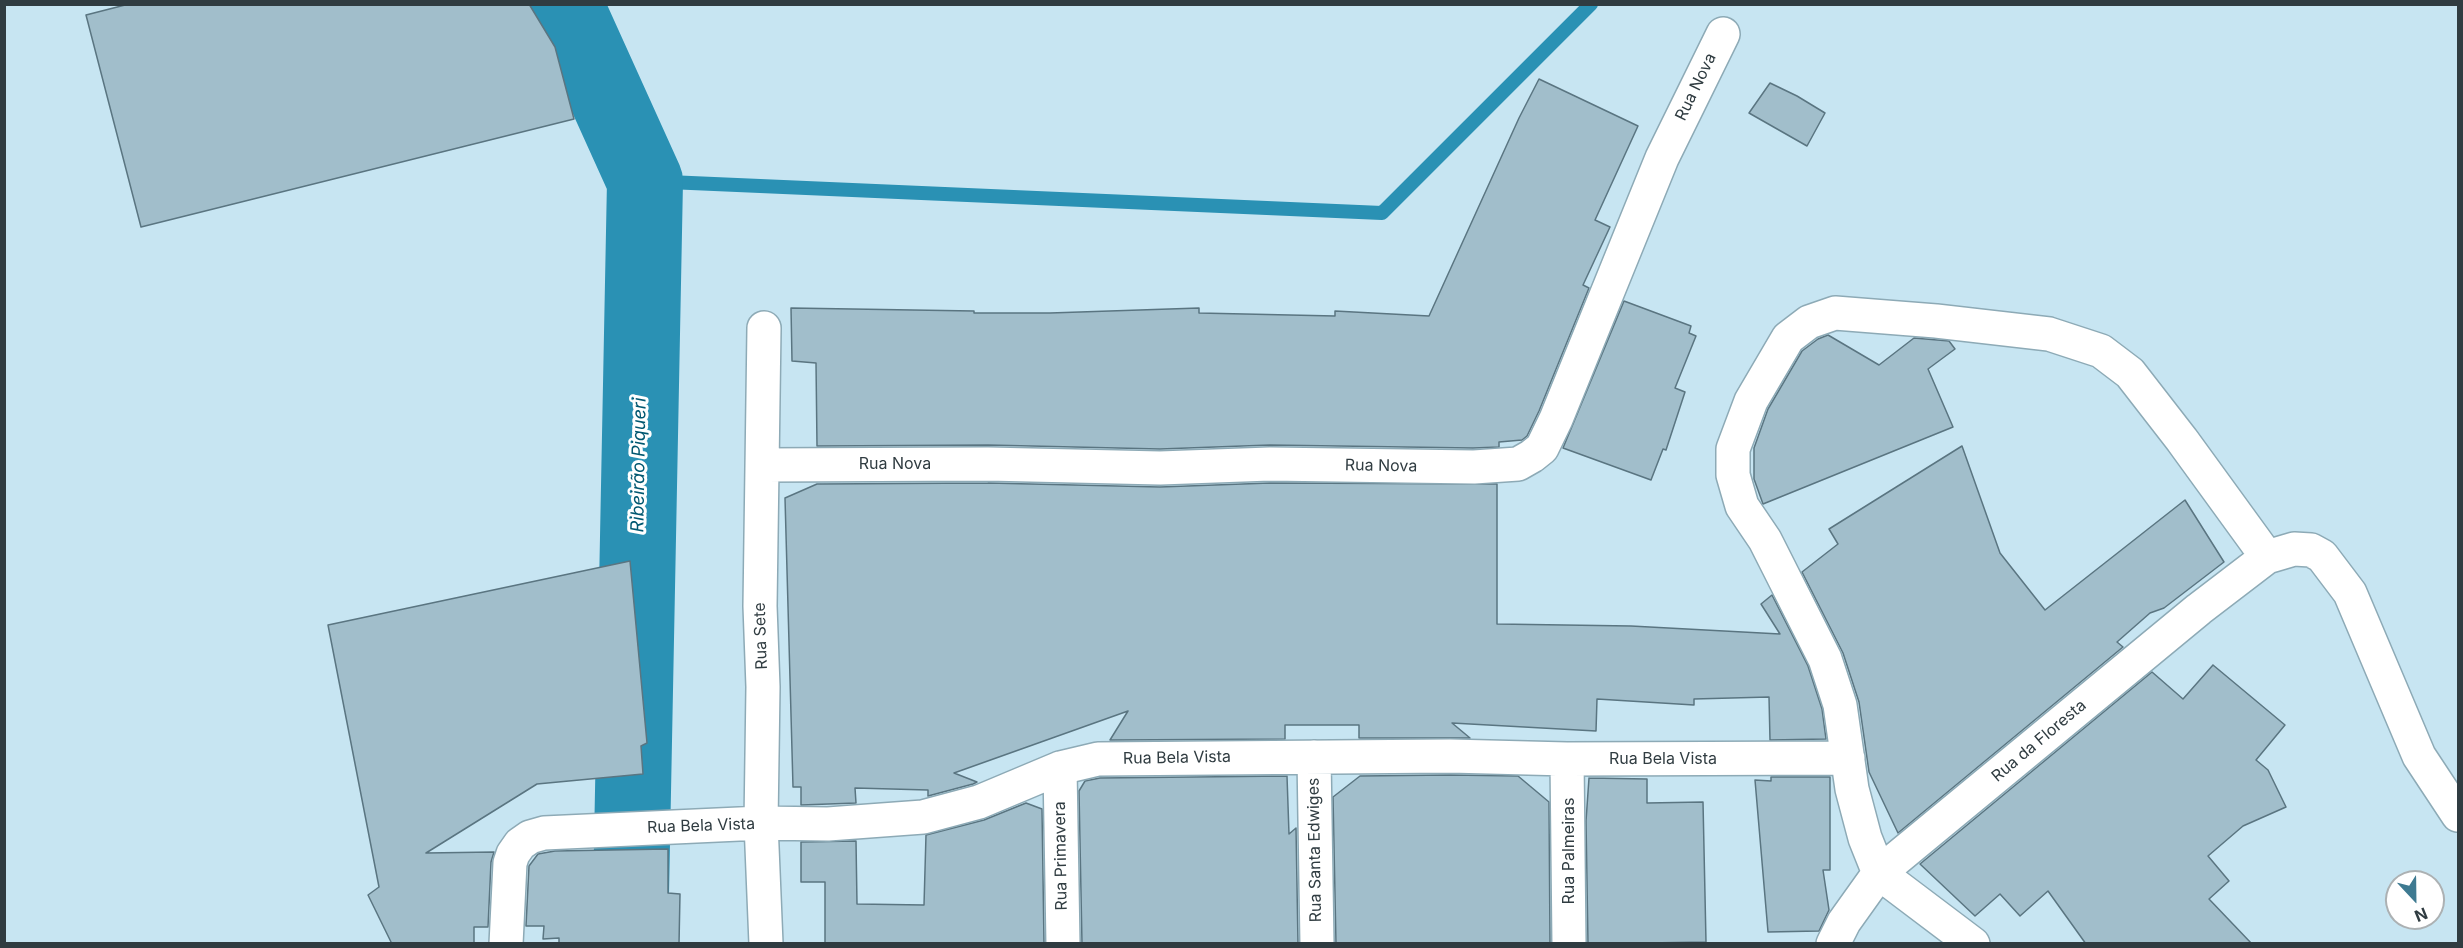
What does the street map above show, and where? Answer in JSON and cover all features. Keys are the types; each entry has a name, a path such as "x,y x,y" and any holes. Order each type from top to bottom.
{"street":[{"name":"Rua Nova","path":"764,465 988,464 1160,468 1270,464 1474,467 1518,464 1542,448 1556,419 1662,158 1723,34"},
{"path":"1973,944 1879,873 1865,838 1852,789 1839,705 1825,659 1765,540 1742,506 1733,475 1733,449 1751,401 1788,338 1809,322 1835,313 1936,321 2049,334 2101,351 2130,373 2267,557 2294,549 2311,550 2322,556 2336,573 2350,593 2419,756 2458,815"},
{"name":"Rua Sete","path":"764,328 764,465 760,548 763,687 761,823 766,944"},
{"name":"Rua da Floresta","path":"1833,944 1844,922 1879,873 2199,609 2267,557"},
{"name":"Rua Santa Edwiges","path":"1314,757 1317,944"},
{"name":"Rua Bela Vista","path":"506,944 510,863 513,854 520,844 530,837 544,833 761,823 828,824 923,817 979,802 1060,768 1098,759 1848,758"},
{"name":"Rua Palmeiras","path":"1568,759 1569,944"},
{"name":"Rua Primavera","path":"1060,768 1063,944"}],"building":[{"path":"129,4 529,4 555,47 574,119 141,227 86,15"},
{"path":"1539,79 1638,126 1595,220 1610,227 1583,285 1589,288 1539,411 1527,436 1522,440 1499,442 1499,447 1473,448 1270,445 1160,449 988,445 817,446 816,363 792,361 791,308 1050,313 1199,308 1199,313 1335,316 1335,311 1429,316"},
{"path":"1770,83 1825,113 1807,146 1749,113"},
{"path":"1624,301 1691,326 1689,333 1696,336 1675,388 1685,392 1666,450 1663,449 1651,480 1563,448"},
{"path":"1828,335 1879,365 1914,338 1949,341 1955,349 1928,369 1953,427 1763,504 1754,479 1754,448 1768,409 1802,351 1818,339"},
{"path":"1962,446 2000,553 2045,610 2185,500 2224,562 2164,608 2150,613 2117,642 2123,647 1898,833 1869,772 1859,702 1843,653 1802,572 1838,544 1829,529"},
{"path":"988,483 1160,487 1270,483 1497,484 1497,624 1631,626 1780,634 1761,604 1772,595 1808,666 1822,709 1826,739 1770,740 1769,697 1694,699 1694,705 1597,699 1596,731 1452,723 1470,738 1359,738 1359,725 1285,725 1285,739 1110,740 1128,711 954,773 977,782 973,784 928,796 928,790 855,788 856,803 801,805 801,787 793,787 785,498 817,484"},
{"path":"630,561 647,743 641,746 643,774 537,784 426,853 494,852 491,862 488,927 474,927 474,944 392,944 368,895 379,887 328,625"},
{"path":"2213,665 2285,725 2256,760 2268,770 2286,807 2243,826 2208,856 2229,881 2209,899 2252,944 2086,944 2048,891 2020,916 2000,894 1975,916 1920,864 2152,672 2183,699"},
{"path":"1287,776 1289,834 1296,828 1298,944 1082,944 1079,791 1085,781 1100,778"},
{"path":"1360,776 1518,776 1549,802 1550,944 1336,944 1333,797"},
{"path":"1771,777 1830,777 1830,870 1823,870 1829,910 1819,931 1768,932 1755,780 1771,781"},
{"path":"1589,778 1647,779 1647,803 1703,802 1706,942 1588,944 1586,821"},
{"path":"1026,803 1042,809 1044,944 825,944 825,882 801,882 801,842 856,841 857,904 924,905 926,835 984,820"},
{"path":"668,849 668,893 680,894 679,944 559,944 559,938 543,939 544,926 526,926 529,866 538,854 555,851"}],"waterway":[{"name":"Ribeirão Piqueri","path":"565,4 645,181 630,944"},
{"path":"645,181 1382,213 1591,4"}]}
